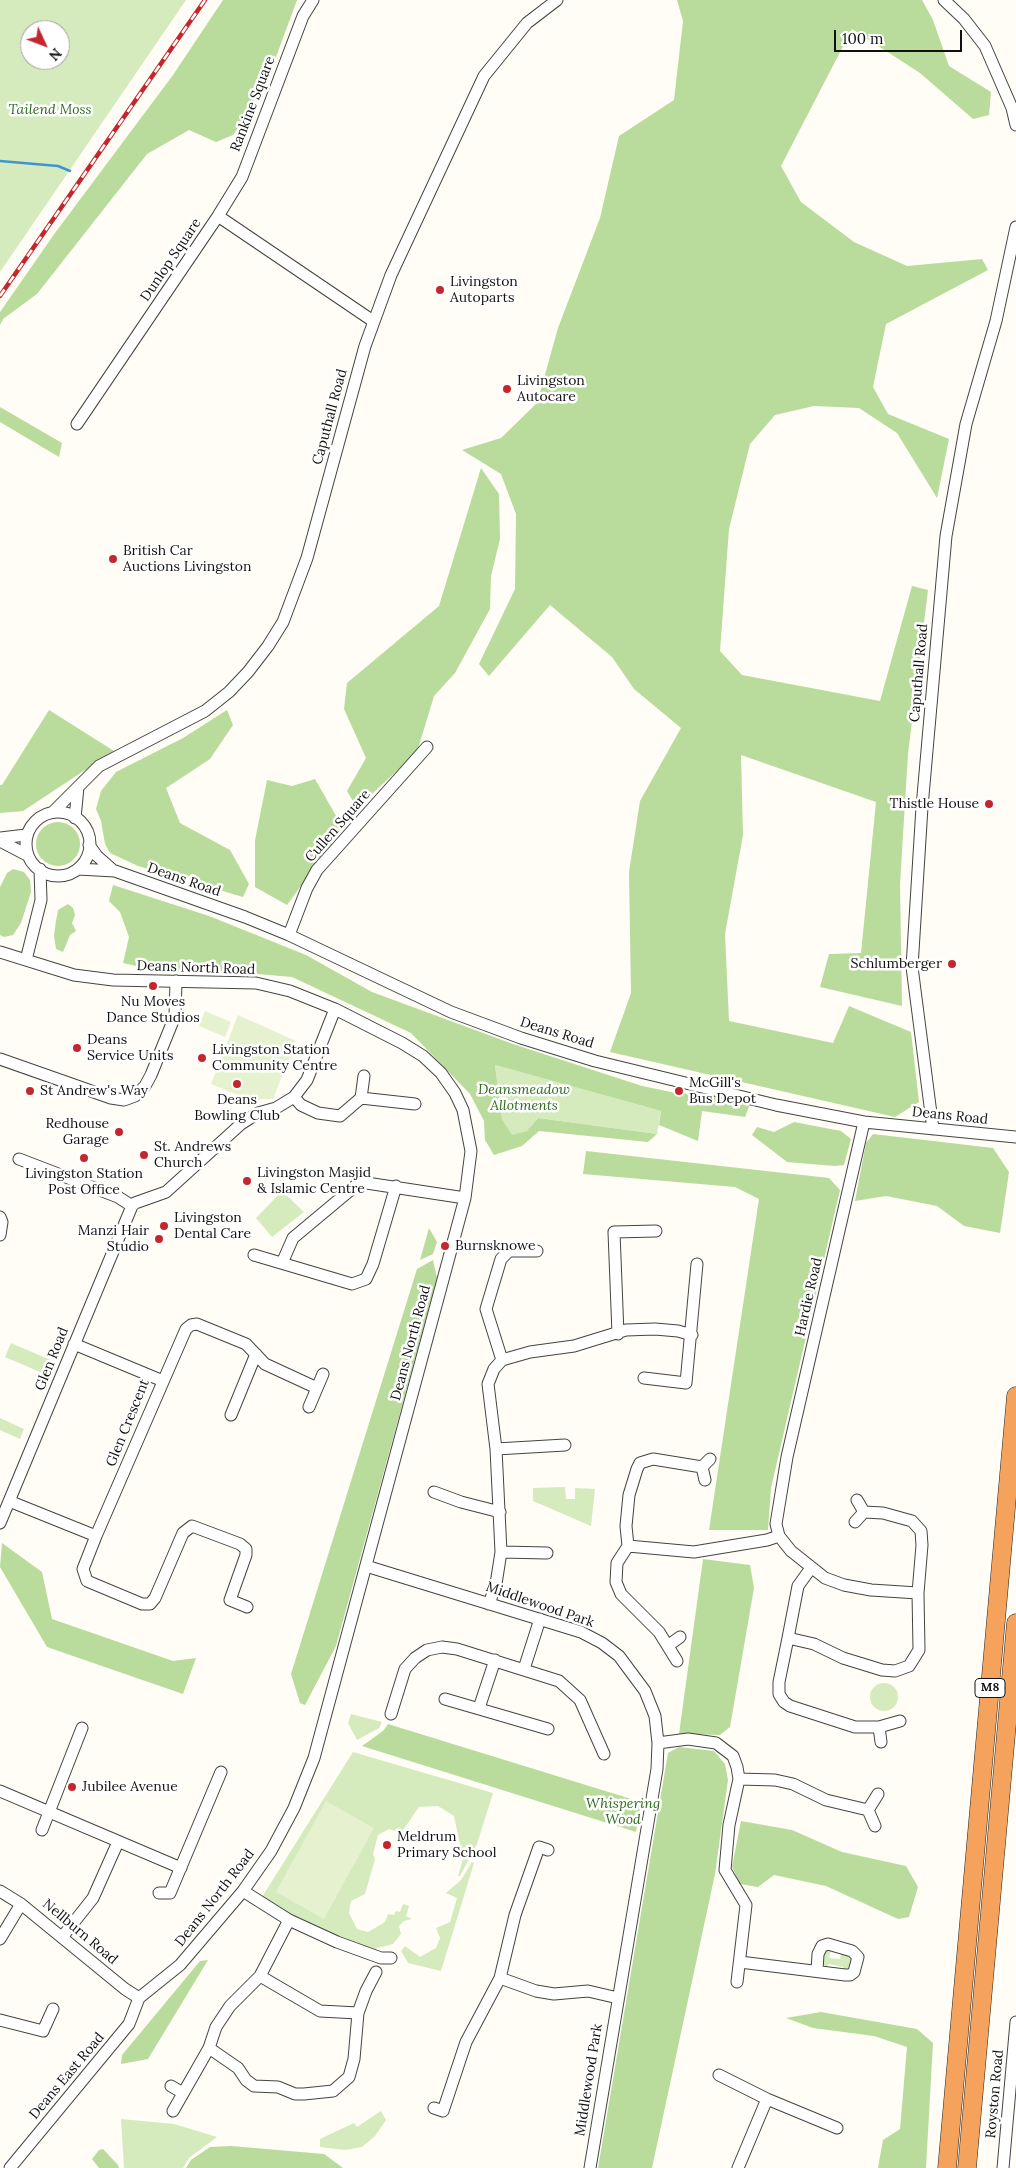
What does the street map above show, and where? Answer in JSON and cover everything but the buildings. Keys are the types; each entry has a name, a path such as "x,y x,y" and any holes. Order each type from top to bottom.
{"highway":[{"name":"M8","path":"947,2168 1016,1396"},
{"name":"M8","path":"967,2168 1016,1622"}],"street":[{"name":"Rankine Square","path":"218,216 242,177 303,16 313,0"},
{"name":"Caputhall Road","path":"53,812 99,766 204,711 229,692 248,672 283,622 307,558 373,321 390,275 484,76 527,23 557,0"},
{"path":"944,0 964,19 985,46 1012,108 1016,125"},
{"name":"Dunlop Square","path":"77,424 218,216 373,321"},
{"name":"Caputhall Road","path":"933,1129 912,967 922,807 946,536 966,424 996,321 1016,227"},
{"name":"Cullen Square","path":"289,935 307,888 317,870 427,747"},
{"path":"76,818 78,788"},
{"path":"26,960 42,900 48,886 58,876 72,873 78,869 86,859 89,845 86,829 76,818 61,812 53,812 42,816 32,825 26,835 27,856"},
{"path":"0,839 26,835"},
{"path":"0,839 27,856 40,869 58,876"},
{"name":"Deans Road","path":"89,845 97,856 115,871"},
{"path":"40,869 42,900"},
{"name":"Deans Road","path":"78,869 115,871 289,935 451,1012 521,1038 668,1079 776,1105 864,1122 1012,1137"},
{"name":"Deans North Road","path":"0,952 74,975 113,980 256,983 290,990 335,1009 423,1056 441,1073 455,1093 463,1110 471,1151 465,1198 314,1758 294,1808 271,1851 243,1891 180,1965 139,1998"},
{"path":"0,1059 111,1098 124,1100 135,1096 152,1075 175,1016 176,981"},
{"path":"19,1159 118,1197 132,1206 135,1203 166,1192 241,1124 258,1113 276,1108 294,1097 307,1080 335,1009"},
{"path":"294,1097 301,1105 318,1113 340,1116 361,1098 364,1076"},
{"path":"361,1098 395,1099 415,1104"},
{"name":"Hardie Road","path":"779,1536 776,1524 782,1478 864,1122"},
{"path":"282,1263 293,1238 360,1182 465,1198"},
{"path":"254,1255 352,1284 366,1279 373,1264 396,1186"},
{"name":"Glen Road","path":"0,1522 132,1206"},
{"path":"0,1217 0,1235"},
{"path":"618,1334 614,1232 656,1231"},
{"path":"502,1360 486,1309 501,1259 509,1251 538,1251"},
{"path":"644,1378 686,1383 692,1335 697,1264"},
{"path":"163,1381 186,1329 191,1324 197,1324 246,1344 265,1364 317,1388"},
{"path":"489,1604 496,1584 501,1552 496,1449 488,1384 494,1369 502,1360 530,1352 574,1346 626,1330 655,1329 678,1331 692,1335"},
{"name":"Glen Crescent","path":"74,1344 163,1381 96,1536 84,1570 88,1581 142,1604 150,1604 155,1598 183,1533 192,1526 240,1544 246,1549 246,1556 230,1600 247,1607"},
{"path":"231,1415 256,1354"},
{"path":"308,1407 323,1374"},
{"path":"496,1449 565,1445"},
{"path":"677,1660 669,1645 621,1594 616,1582 617,1563 628,1546 626,1526 630,1495 640,1463 653,1459 706,1463 705,1480"},
{"path":"434,1492 461,1502 500,1512"},
{"path":"857,1500 864,1512"},
{"path":"9,1501 96,1536"},
{"path":"855,1522 864,1512"},
{"path":"788,1638 814,1644 863,1665 895,1671 909,1666 915,1660 918,1650 921,1531 912,1521 898,1516 864,1512"},
{"path":"628,1546 694,1552 766,1540 779,1536 791,1551 826,1578 844,1585 897,1593 918,1593"},
{"path":"501,1552 547,1552"},
{"name":"Middlewood Park","path":"366,1566 581,1632 602,1643 619,1656 646,1690 655,1716 658,1743 654,1798 590,2168"},
{"path":"811,1568 798,1586 779,1682 779,1694 784,1702 790,1706 855,1727 878,1727 900,1721"},
{"path":"524,1669 540,1619"},
{"path":"669,1645 680,1637"},
{"path":"391,1714 405,1669 415,1658 427,1650 457,1648 559,1681 580,1700 604,1754"},
{"path":"479,1708 495,1660"},
{"path":"445,1699 548,1729"},
{"path":"878,1727 881,1742"},
{"path":"42,1830 82,1728"},
{"path":"658,1743 688,1739 716,1743 733,1756 739,1779 729,1825 725,1870 746,1905 737,1982"},
{"path":"159,1893 170,1894 221,1772"},
{"path":"739,1779 775,1780 793,1784 826,1800 868,1810"},
{"path":"0,1791 181,1868"},
{"path":"868,1810 878,1794"},
{"path":"868,1810 875,1826"},
{"path":"63,1936 93,1898 118,1842"},
{"path":"443,2111 466,2042 500,1978 515,1915 539,1847"},
{"name":"Nellburn Road","path":"0,1891 21,1904 63,1936 117,1983 139,1998"},
{"path":"243,1891 290,1920 337,1942 381,1958 391,1958"},
{"path":"0,1939 21,1904"},
{"path":"173,2111 209,2048 216,2027 230,2006 260,1976 290,1920"},
{"path":"740,1962 817,1971"},
{"path":"209,2048 238,2068 246,2080 254,2086 278,2087 295,2094 333,2091 349,2077 354,2059 358,2013 366,1991 376,1972"},
{"path":"260,1976 320,2011 358,2013"},
{"path":"500,1978 536,1991 554,1994 588,1991 618,1998"},
{"name":"Deans East Road","path":"10,2168 129,2024 139,1998"},
{"path":"0,2020 43,2031 53,2009"},
{"name":"Royston Road","path":"1003,2168 1016,2022"},
{"path":"719,2075 767,2099 837,2128"},
{"path":"171,2086 183,2093"},
{"path":"738,2168 767,2099"}],"green space":[{"name":"Tailend Moss","path":"0,0 186,0 0,272"},
{"path":"223,0 297,0 262,95 233,135 216,142 189,130 147,154 37,294 3,319 0,325 0,312 55,233 173,75"},
{"path":"677,0 922,0 933,20 949,66 991,92 989,115 973,119 920,73 852,29 781,166 801,202 854,242 907,266 982,259 988,270 886,324 873,387 888,414 949,439 937,498 897,433 859,408 814,406 775,415 750,444 729,529 720,651 742,675 880,701 912,586 928,590 908,754 900,884 902,1006 820,987 829,954 861,953 876,802 741,755 743,835 725,934 729,1021 833,1043 849,1006 911,1032 919,1102 895,1117 610,1052 631,993 629,872 640,801 681,728 634,689 612,657 550,605 489,676 479,664 515,589 516,514 501,474 462,450 501,438 537,403 558,328 600,218 619,136 674,100 683,21"},
{"path":"0,407 62,443 59,457 0,422"},
{"path":"481,468 499,494 500,539 491,576 490,609 455,673 434,696 417,752 357,808 347,791 366,758 344,709 347,683 439,606"},
{"path":"49,710 114,751 23,811 0,813 0,785 2,785"},
{"path":"227,710 233,725 210,759 166,788 180,823 230,850 249,884 243,897 199,884 194,874 182,879 138,866 110,853 105,844 101,821 96,809 101,791 116,772 183,738"},
{"path":"315,779 343,828 287,905 255,887 255,840 267,780 292,786"},
{"path":"62,822 74,828 79,835 79,853 74,860 67,865 54,866 46,863 39,856 36,840 39,832 46,825"},
{"path":"13,869 24,872 30,880 31,892 21,923 13,935 4,937 0,935 0,887 7,873"},
{"path":"113,885 209,916 306,955 372,992 513,1044 642,1086 676,1093 715,1096 750,1104 745,1117 702,1111 698,1141 659,1125 661,1111 495,1065 502,1119 512,1135 527,1131 538,1118 657,1134 648,1142 539,1131 522,1146 494,1155 485,1140 484,1121 470,1094 411,1033 292,977 223,971 185,972 150,969 123,963 129,937 120,912 109,901"},
{"path":"68,904 73,908 75,915 72,923 76,931 70,935 63,952 56,949 54,936 58,910"},
{"path":"205,1011 231,1022 225,1037 199,1026"},
{"path":"238,1015 296,1041 273,1099 261,1099 258,1102 252,1101 211,1084"},
{"name":"Deansmeadow Allotments","path":"495,1065 661,1111 657,1134 538,1118 527,1131 512,1136 502,1119"},
{"path":"794,1122 841,1131 851,1139 844,1165 787,1162 752,1135 757,1127 774,1132"},
{"path":"873,1134 993,1148 1009,1172 1000,1233 964,1226 937,1206 886,1196 855,1201 866,1143"},
{"path":"586,1151 829,1178 840,1190 771,1488 768,1530 709,1530 759,1199 735,1187 583,1174"},
{"path":"282,1191 304,1212 272,1237 256,1218"},
{"path":"429,1228 437,1242 433,1254 420,1260"},
{"path":"433,1260 437,1278 336,1646 305,1705 300,1703 291,1674 417,1269"},
{"path":"11,1343 53,1361 47,1375 5,1357"},
{"path":"0,1418 24,1429 20,1439 0,1430"},
{"path":"565,1487 566,1499 575,1499 575,1488 595,1489 591,1526 533,1501 533,1488"},
{"path":"2,1543 42,1572 52,1619 173,1661 196,1658 183,1694 47,1647 0,1567"},
{"path":"703,1559 750,1565 754,1588 730,1727 720,1735 679,1734"},
{"path":"884,1683 894,1687 898,1697 894,1707 884,1711 874,1707 870,1697 874,1687"},
{"path":"351,1714 382,1722 379,1728 357,1740 348,1723"},
{"name":"Whispering Wood","path":"388,1724 641,1802 636,1832 362,1746 383,1731"},
{"path":"679,1747 714,1751 725,1764 728,1780 715,1874 652,2168 598,2168 668,1753"},
{"path":"353,1752 493,1793 477,1844 460,1876 458,1876 463,1859 454,1816 438,1806 419,1807 401,1833 389,1829 378,1835 373,1854 375,1859 365,1894 351,1901 349,1913 357,1929 368,1932 385,1922 388,1914 394,1915 396,1911 400,1912 403,1904 409,1906 406,1916 412,1919 404,1921 399,1926 401,1934 393,1944 374,1949 295,1919 262,1897"},
{"path":"326,1801 374,1828 324,1919 276,1892"},
{"path":"741,1821 792,1830 842,1852 906,1866 918,1887 909,1917 898,1919 826,1886 774,1875 758,1887 740,1884 732,1867"},
{"path":"472,1862 474,1863 441,1971 408,1963 401,1951 405,1946 420,1957 436,1948 440,1938 436,1928 450,1922 457,1898 446,1893 461,1880"},
{"path":"831,1949 829,1958 840,1959 842,1951 852,1956 850,1969 845,1971 843,1967 829,1964 825,1968 821,1962 824,1950"},
{"path":"208,1960 148,2059 121,2064 122,2055 200,1961"},
{"path":"821,2012 917,2029 933,2043 926,2168 878,2168 883,2140 900,2129 907,2047 874,2036 813,2028 786,2018"},
{"path":"381,2111 386,2120 375,2136 362,2147 345,2150 320,2147 320,2139 354,2123 357,2127"},
{"path":"121,2119 174,2124 217,2137 189,2158 183,2168 124,2168"},
{"path":"231,2146 324,2154 343,2168 186,2168 191,2160 210,2147"},
{"path":"103,2149 119,2168 99,2168 92,2159 99,2150"}],"waterway":[{"path":"0,161 58,166 70,171"}],"railway":[{"path":"0,296 205,0"}],"place":[{"name":"Livingston Autoparts","path":"440,290"},
{"name":"Livingston Autocare","path":"507,389"},
{"name":"British Car Auctions Livingston","path":"113,559"},
{"name":"Thistle House","path":"989,804"},
{"name":"Schlumberger","path":"952,964"},
{"name":"Nu Moves Dance Studios","path":"153,986"},
{"name":"Deans Service Units","path":"77,1048"},
{"name":"Livingston Station Community Centre","path":"202,1058"},
{"name":"Deans Bowling Club","path":"237,1084"},
{"name":"St Andrew's Way","path":"30,1091"},
{"name":"McGill's Bus Depot","path":"679,1091"},
{"name":"Redhouse Garage","path":"119,1132"},
{"name":"St. Andrews Church","path":"144,1155"},
{"name":"Livingston Station Post Office","path":"84,1158"},
{"name":"Livingston Masjid & Islamic Centre","path":"247,1181"},
{"name":"Livingston Dental Care","path":"164,1226"},
{"name":"Manzi Hair Studio","path":"159,1239"},
{"name":"Burnsknowe","path":"445,1246"},
{"name":"Jubilee Avenue","path":"72,1787"},
{"name":"Meldrum Primary School","path":"387,1845"}]}
